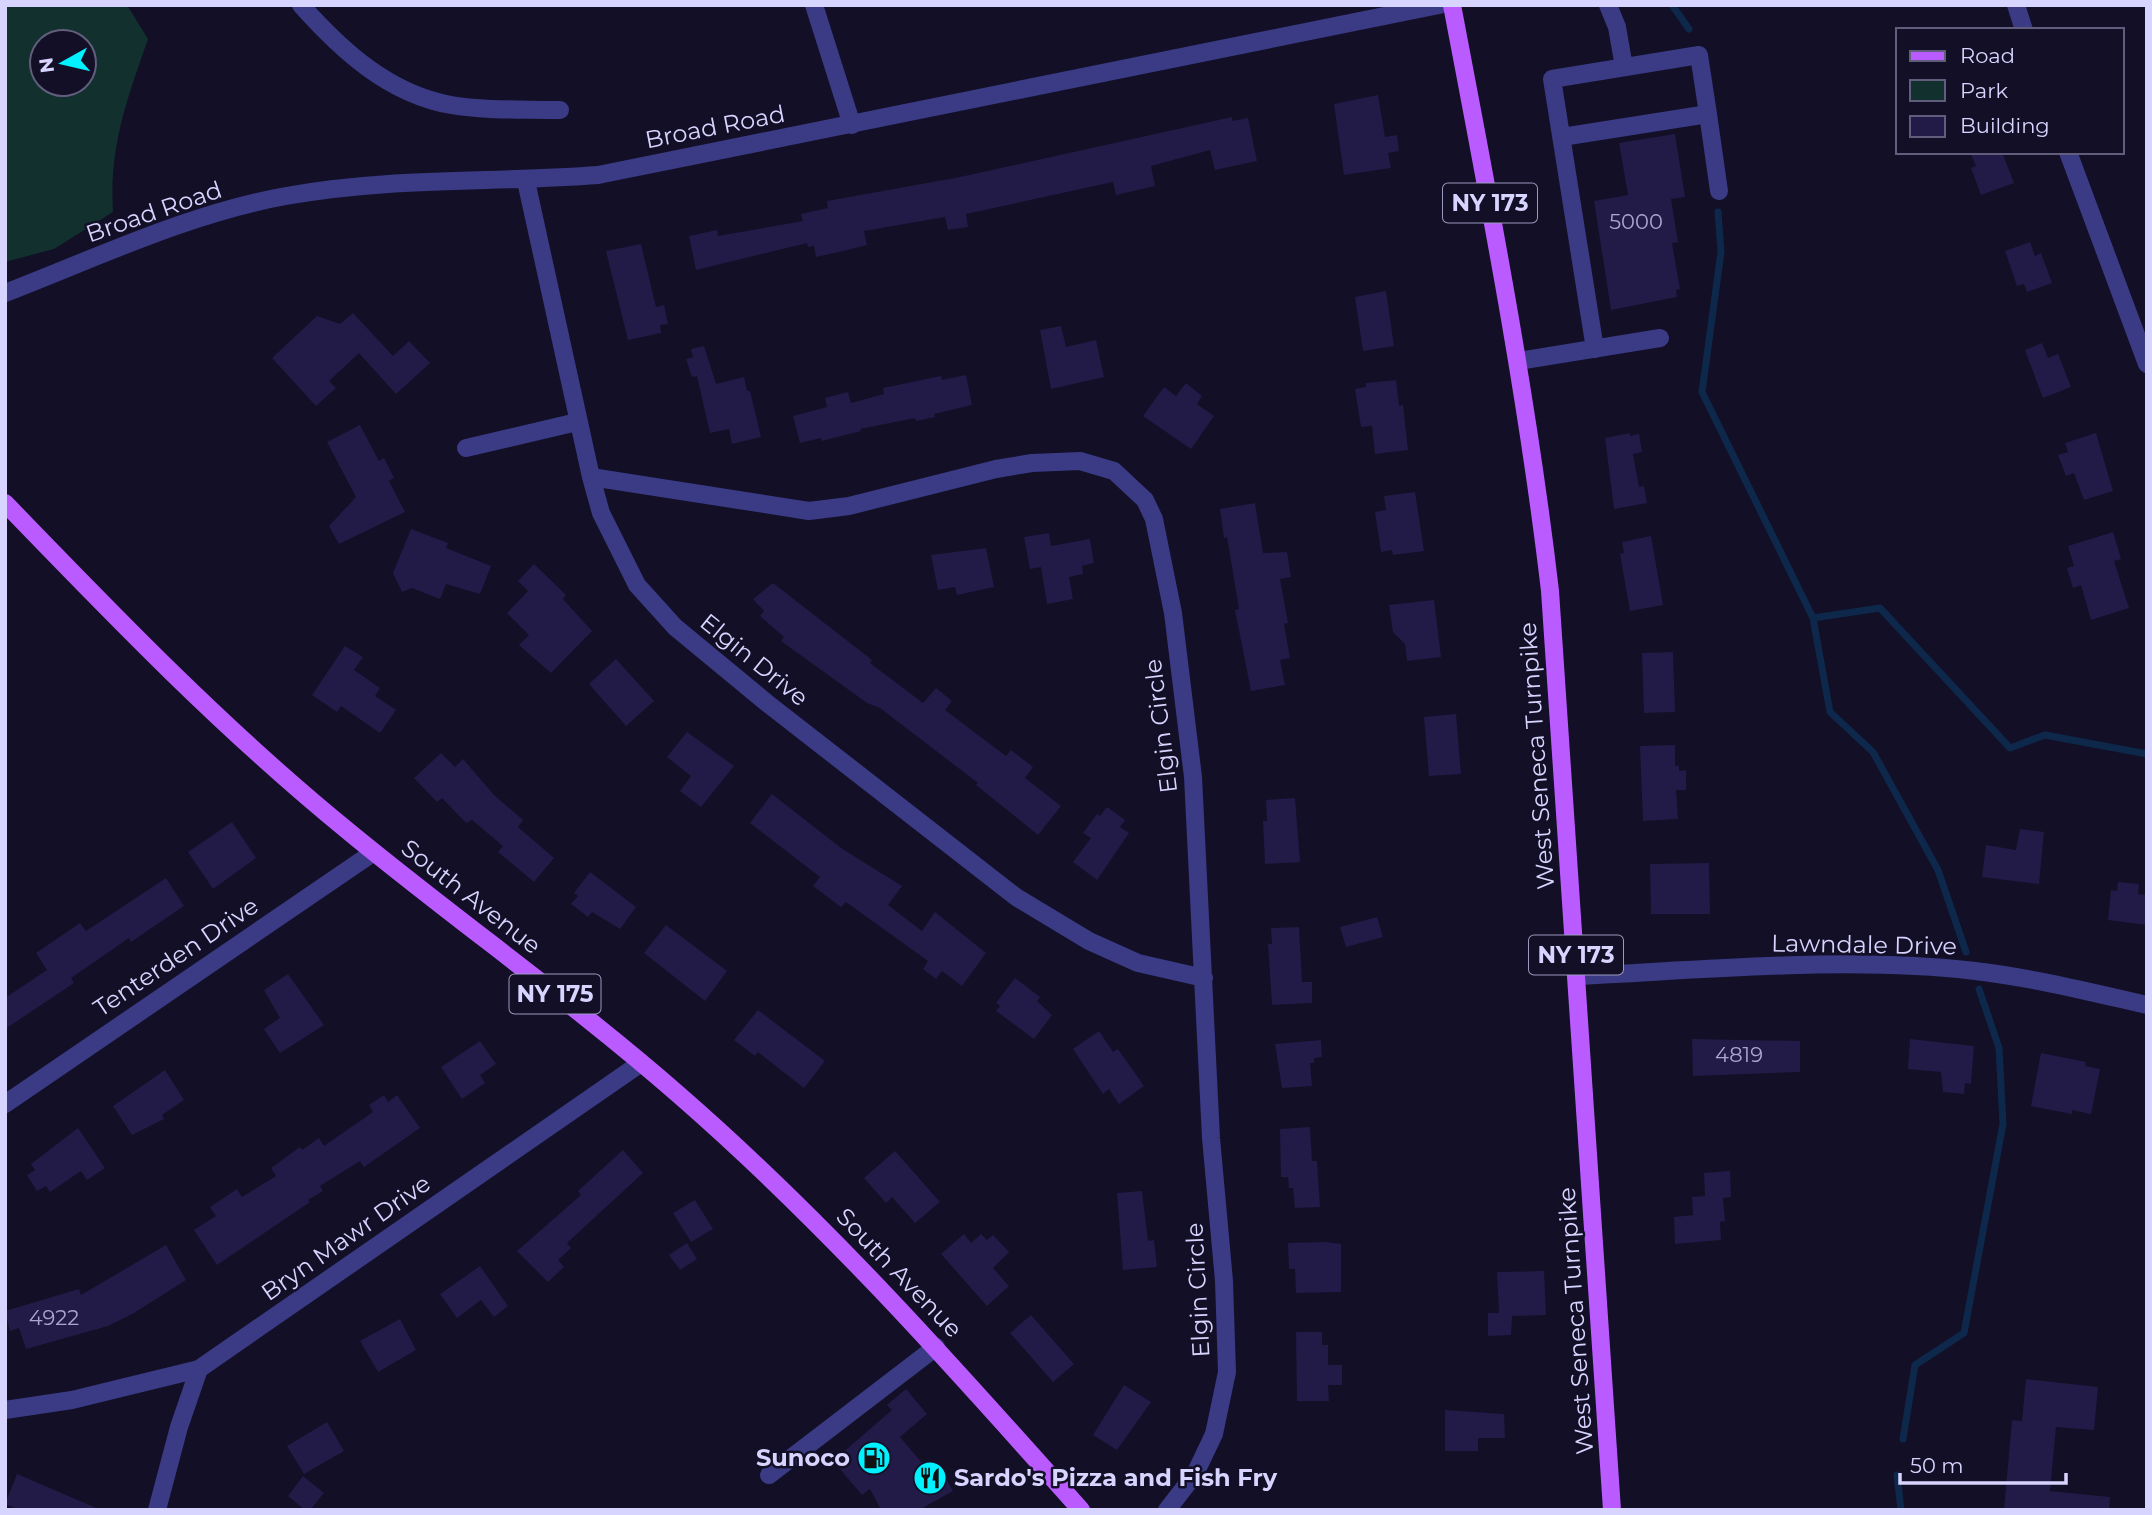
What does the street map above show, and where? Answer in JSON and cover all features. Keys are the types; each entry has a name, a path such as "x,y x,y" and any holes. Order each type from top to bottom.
{"main road":[{"name":"West Seneca Turnpike","path":"1452,5 1518,361 1550,591 1612,1510"},
{"name":"South Avenue","path":"5,503 169,673 374,852 641,1063 794,1200 936,1347 1082,1510"}],"street":[{"path":"301,5 327,35 388,84 451,105 560,110"},
{"path":"814,5 852,125"},
{"name":"Broad Road","path":"5,293 201,219 285,196 367,186 526,181 598,175 1438,5"},
{"path":"1608,5 1617,27 1624,66"},
{"path":"2015,5 2023,28"},
{"path":"1595,349 1552,79 1699,55 1719,191"},
{"path":"1562,137 1708,114"},
{"path":"2069,154 2147,364"},
{"name":"Elgin Drive","path":"526,181 591,477 601,513 637,585 675,627 767,704 1016,897 1089,941 1138,962 1205,978"},
{"path":"1518,361 1660,338"},
{"path":"466,448 577,422"},
{"name":"Elgin Circle","path":"591,477 809,511 849,506 1032,463 1080,461 1114,471 1146,500 1154,519 1172,613 1193,777 1211,1138 1224,1281 1227,1372 1214,1434 1195,1474 1167,1510"},
{"name":"Tenterden Drive","path":"5,1104 374,852"},
{"name":"Lawndale Drive","path":"1578,976 1880,965 1973,971 2041,980 2147,1005"},
{"name":"Bryn Mawr Drive","path":"200,1369 641,1063"},
{"path":"769,1475 936,1347"},
{"path":"5,1410 72,1400 200,1369"},
{"path":"157,1510 179,1427 200,1369"}],"green space":[{"path":"5,5 127,5 148,39 121,124 112,188 113,212 54,249 5,262"}],"building":[{"path":"1378,95 1385,137 1397,135 1399,151 1388,153 1391,168 1344,175 1334,104"},
{"path":"1232,117 1232,121 1248,118 1257,161 1215,170 1210,150 1151,166 1155,186 1116,195 1113,182 966,214 968,227 948,230 945,217 864,231 867,245 816,257 814,246 808,247 807,243 696,270 689,236 717,230 718,236 803,221 801,214 828,208 827,201 960,177"},
{"path":"1675,134 1685,197 1671,199 1678,242 1672,243 1680,289 1676,290 1677,297 1611,310 1594,201 1628,195 1619,143"},
{"path":"1971,154 2003,154 2014,183 1981,195 1971,168 1976,166"},
{"path":"2030,242 2035,256 2041,253 2052,283 2027,292 2024,284 2017,286 2005,251"},
{"path":"641,244 656,307 664,305 668,324 660,325 661,333 628,340 606,251"},
{"path":"1386,291 1394,346 1363,351 1355,297"},
{"path":"353,313 393,356 409,341 430,363 396,394 359,353 329,381 336,388 316,406 272,358 317,316 340,324"},
{"path":"1061,326 1066,347 1096,340 1104,377 1051,389 1040,330"},
{"path":"2042,343 2048,358 2058,354 2071,387 2043,398 2025,350"},
{"path":"704,346 716,384 744,377 761,437 732,444 729,429 710,433 697,376 692,377 686,359 693,357 691,349"},
{"path":"966,375 972,405 934,414 935,417 916,421 915,418 860,429 861,431 822,441 821,438 800,443 793,416 827,407 825,398 848,392 851,403 884,394 883,388 941,376 942,380"},
{"path":"1396,380 1399,406 1403,405 1408,450 1375,454 1372,426 1361,427 1355,389 1366,387 1366,383"},
{"path":"1186,383 1202,396 1197,404 1214,416 1191,449 1143,416 1164,387 1176,396"},
{"path":"360,425 379,461 384,458 394,478 389,481 405,512 339,544 329,526 356,497 327,442"},
{"path":"1630,433 1630,436 1639,434 1642,452 1633,454 1639,487 1644,486 1647,503 1614,509 1605,438"},
{"path":"2096,433 2113,491 2084,500 2074,473 2066,476 2058,455 2068,452 2065,443"},
{"path":"1415,492 1424,551 1393,555 1392,550 1381,552 1375,512 1386,510 1384,496"},
{"path":"1255,503 1263,553 1287,552 1291,577 1280,579 1288,623 1284,624 1290,658 1280,660 1285,685 1251,691 1235,610 1239,609 1227,537 1224,538 1220,509"},
{"path":"411,529 448,543 446,548 491,566 480,594 446,584 440,599 412,588 402,592 393,573"},
{"path":"2113,532 2121,559 2114,561 2129,608 2091,620 2081,585 2073,588 2067,568 2074,566 2068,546"},
{"path":"1049,533 1051,546 1090,539 1094,563 1082,566 1083,574 1069,577 1073,599 1047,604 1041,567 1030,569 1024,537"},
{"path":"1651,536 1663,605 1630,611 1620,554 1624,553 1622,542"},
{"path":"986,548 994,587 957,595 955,587 938,590 931,555"},
{"path":"534,564 566,595 563,599 592,631 551,673 519,645 529,635 507,613 528,591 518,581"},
{"path":"773,583 923,703 936,688 952,701 945,710 1006,756 1011,750 1033,767 1025,778 1061,806 1038,835 976,785 978,783 880,708 867,703 781,641 784,637 760,616 764,611 753,599"},
{"path":"1434,600 1441,657 1407,661 1405,644 1393,632 1389,605"},
{"path":"345,646 363,657 354,670 380,688 375,696 396,710 380,733 341,706 337,712 312,695"},
{"path":"1673,652 1675,712 1644,713 1642,653"},
{"path":"616,659 654,701 626,726 589,684"},
{"path":"1456,714 1461,774 1429,776 1424,717"},
{"path":"687,732 734,766 701,807 680,791 691,776 667,757"},
{"path":"1675,745 1675,766 1679,766 1679,771 1686,770 1686,790 1676,790 1678,819 1643,821 1640,746"},
{"path":"441,753 455,767 463,759 494,795 523,820 518,827 554,858 534,882 498,852 503,846 472,820 466,823 442,798 437,802 414,778"},
{"path":"772,794 841,848 902,886 888,905 922,931 935,912 986,953 962,986 942,971 936,979 923,969 928,961 846,902 841,907 813,886 820,877 750,823"},
{"path":"1295,798 1300,862 1265,864 1263,821 1267,821 1266,800"},
{"path":"1107,807 1125,820 1120,827 1129,833 1097,880 1073,862 1091,838 1083,833 1097,814 1100,816"},
{"path":"232,822 256,858 213,889 188,852"},
{"path":"2020,829 2044,832 2039,884 1982,877 1986,845 2016,850"},
{"path":"1709,863 1710,914 1651,914 1650,864"},
{"path":"590,872 636,907 620,929 592,912 588,917 571,904 578,896 574,893"},
{"path":"166,878 184,906 131,942 129,938 71,978 74,983 5,1029 5,998 47,970 36,953 80,923 86,931"},
{"path":"2118,882 2139,884 2138,894 2147,895 2147,925 2108,920 2111,890 2117,891"},
{"path":"1377,917 1383,937 1346,947 1340,927"},
{"path":"666,925 727,971 705,1001 644,953"},
{"path":"1299,927 1302,982 1312,982 1312,1003 1272,1005 1268,944 1272,944 1271,928"},
{"path":"288,974 324,1025 280,1053 264,1029 280,1018 264,990"},
{"path":"1015,978 1040,997 1037,1001 1052,1015 1034,1039 996,1011 1000,1006 996,1003"},
{"path":"758,1010 825,1061 804,1088 758,1052 755,1056 734,1040"},
{"path":"1099,1031 1113,1052 1118,1049 1144,1086 1119,1104 1109,1089 1103,1094 1073,1049"},
{"path":"1692,1039 1800,1041 1800,1072 1693,1076"},
{"path":"1910,1039 1974,1046 1971,1084 1965,1083 1964,1094 1943,1092 1941,1072 1908,1069"},
{"path":"1321,1040 1322,1057 1314,1058 1314,1063 1310,1063 1312,1086 1282,1088 1275,1044"},
{"path":"480,1041 496,1064 480,1075 485,1083 462,1099 441,1067"},
{"path":"2041,1053 2086,1062 2085,1066 2100,1069 2091,1114 2072,1110 2072,1114 2031,1106"},
{"path":"165,1070 184,1100 162,1115 164,1119 132,1135 113,1106"},
{"path":"384,1095 388,1102 397,1095 420,1128 364,1167 360,1161 320,1186 323,1191 308,1200 310,1202 217,1265 194,1230 216,1216 210,1207 237,1189 242,1197 276,1176 271,1168 300,1147 302,1150 319,1138 324,1146 373,1112 369,1105"},
{"path":"1310,1127 1312,1161 1317,1161 1320,1207 1295,1208 1293,1188 1289,1188 1288,1177 1281,1177 1280,1129"},
{"path":"78,1128 105,1168 87,1180 81,1171 50,1192 46,1186 37,1191 27,1175 35,1170 31,1164"},
{"path":"623,1150 643,1173 567,1243 571,1248 558,1260 564,1267 548,1282 517,1251 581,1195 578,1191"},
{"path":"895,1151 940,1202 915,1223 892,1197 886,1203 864,1178"},
{"path":"1730,1171 1731,1197 1723,1198 1725,1221 1720,1222 1721,1240 1675,1244 1674,1217 1693,1215 1692,1197 1705,1196 1704,1173"},
{"path":"1142,1191 1148,1241 1154,1240 1157,1267 1123,1270 1117,1193"},
{"path":"695,1200 713,1229 691,1242 673,1213"},
{"path":"964,1234 971,1243 981,1234 987,1240 993,1235 1009,1252 993,1268 1009,1286 987,1306 941,1254"},
{"path":"687,1243 697,1259 680,1270 669,1255"},
{"path":"1288,1243 1341,1244 1341,1292 1296,1293 1295,1269 1289,1269"},
{"path":"166,1245 186,1280 134,1313 108,1326 26,1349 19,1328 10,1331 5,1311 79,1289 81,1295"},
{"path":"480,1266 508,1306 494,1317 481,1300 457,1318 440,1294"},
{"path":"1544,1271 1546,1315 1512,1316 1511,1335 1488,1336 1488,1313 1499,1313 1497,1272"},
{"path":"1031,1315 1074,1364 1053,1382 1010,1333"},
{"path":"400,1319 416,1350 378,1372 360,1341"},
{"path":"1296,1332 1322,1332 1322,1345 1328,1345 1328,1365 1342,1365 1342,1385 1328,1385 1329,1401 1297,1401"},
{"path":"2026,1379 2098,1387 2094,1430 2056,1427 2050,1491 2110,1497 2109,1510 2004,1510 2012,1420 2022,1421"},
{"path":"1124,1385 1151,1402 1117,1450 1093,1435"},
{"path":"906,1389 927,1414 900,1437 928,1470 938,1464 953,1491 919,1510 881,1510 870,1489 862,1495 833,1461 892,1410 887,1405"},
{"path":"1445,1410 1504,1414 1505,1438 1478,1438 1478,1451 1445,1451"},
{"path":"327,1422 344,1451 304,1474 287,1446"},
{"path":"17,1474 101,1510 19,1510 5,1504"},
{"path":"303,1476 324,1493 310,1510 305,1510 288,1496"}],"waterway":[{"path":"1672,5 1689,29"},
{"path":"1718,212 1721,252 1702,392 1813,618 1830,712 1873,752 1938,870 1966,952"},
{"path":"1813,618 1880,608 2010,748 2045,735 2147,754"},
{"path":"1903,1439 1915,1365 1964,1333 2003,1124 1999,1048 1979,989"},
{"path":"1897,1475 1901,1510"}],"place":[{"name":"Sunoco","path":"874,1458"},
{"name":"Sardo's Pizza and Fish Fry","path":"930,1478"}]}
